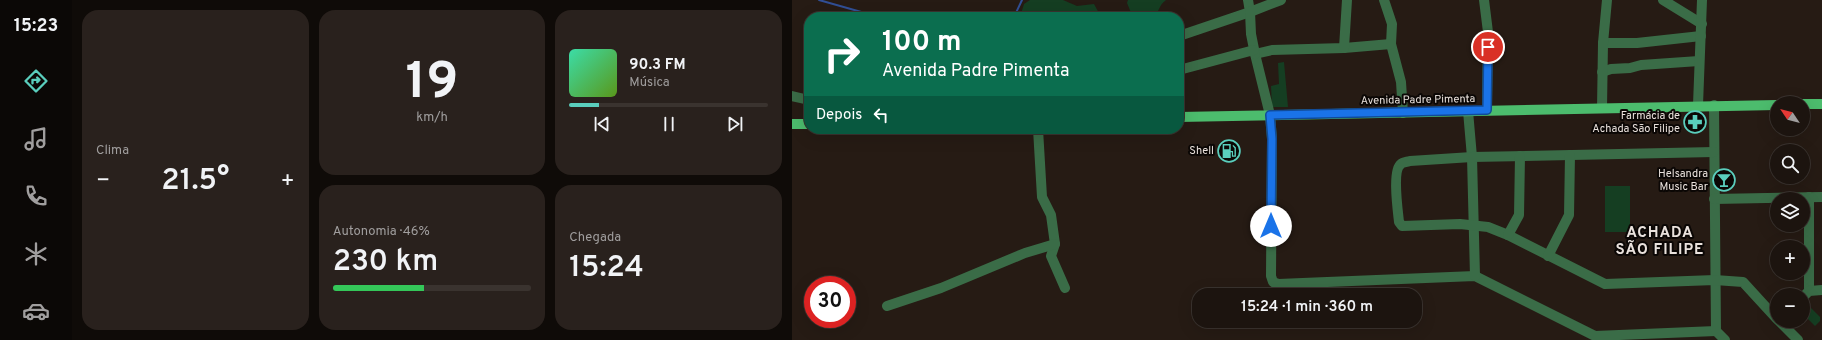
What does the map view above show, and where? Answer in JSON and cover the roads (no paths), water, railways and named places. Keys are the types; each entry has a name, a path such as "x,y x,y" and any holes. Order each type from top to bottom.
{"main road":[{"path":"1810,104 1822,104"},
{"name":"Avenida Padre Pimenta","path":"1184,117 1698,105 1770,105"},
{"path":"792,124 804,124"}],"street":[{"path":"1248,0 1254,52 1270,115 1272,139 1271,276 1273,282 1278,284 1475,276 1595,336 1716,331"},
{"path":"1184,34 1281,0"},
{"path":"1344,48 1347,0"},
{"path":"1384,0 1392,24 1391,44 1401,82 1403,113"},
{"path":"1484,0 1488,32 1487,110"},
{"path":"1602,108 1603,43 1608,0"},
{"path":"1663,0 1702,24"},
{"path":"1698,105 1702,0"},
{"path":"1603,43 1637,43 1701,36"},
{"path":"1184,69 1254,52 1344,48 1391,44"},
{"path":"1602,72 1611,69 1630,68 1641,65 1699,61"},
{"path":"792,96 804,99"},
{"path":"1714,105 1714,280 1716,331 1725,340"},
{"path":"1468,111 1475,224 1475,276"},
{"path":"1038,134 1042,197 1051,215 1055,244 1051,256 1065,288"},
{"path":"1714,152 1472,157 1423,160 1401,164 1397,168 1399,222 1402,226 1475,224 1488,227 1508,235 1604,284 1714,280 1743,282 1770,311"},
{"path":"1548,256 1569,215 1570,155"},
{"path":"1508,235 1519,215 1520,156"},
{"path":"1810,198 1822,197"},
{"path":"1714,199 1770,198"},
{"path":"1806,288 1809,232"},
{"path":"887,306 941,288 1025,253 1055,244"},
{"path":"1810,293 1822,290"},
{"path":"1786,328 1798,340"}],"waterway":[{"path":"819,0 861,12"},
{"path":"1016,12 1022,0"}],"place":[{"name":"Farmácia de Achada São Filipe","path":"1695,122"},
{"name":"Shell","path":"1229,151"},
{"name":"Helsandra Music Bar","path":"1724,180"}],"district":[{"name":"ACHADA SÃO FILIPE","path":"1660,242"}]}
